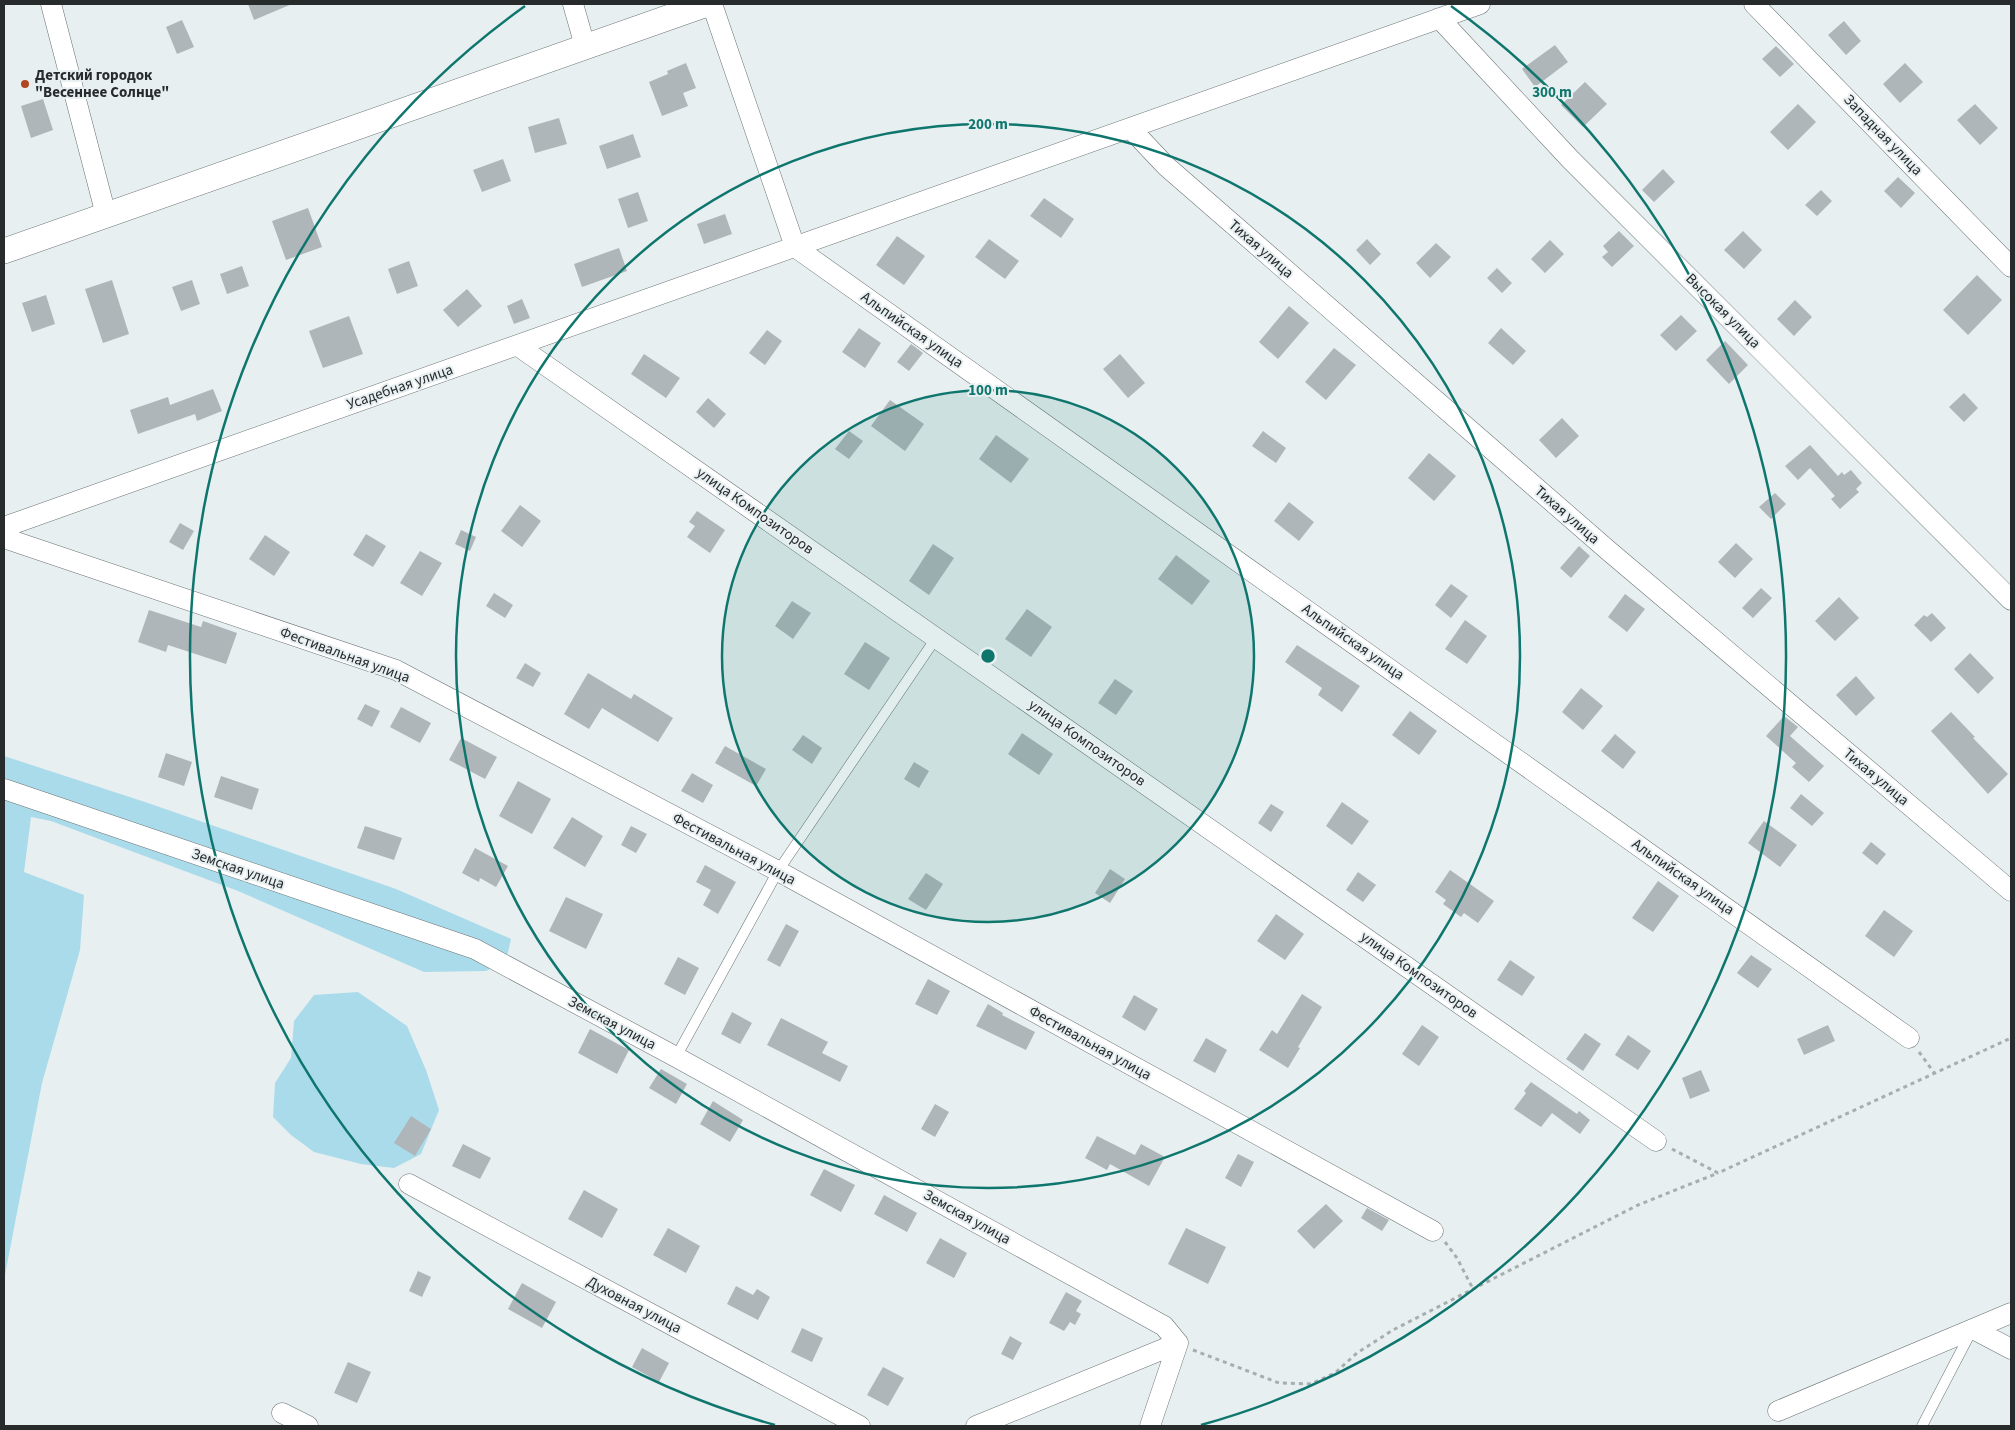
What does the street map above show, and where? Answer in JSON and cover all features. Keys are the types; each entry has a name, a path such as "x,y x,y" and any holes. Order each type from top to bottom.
{"street":[{"path":"51,4 106,214"},
{"path":"573,4 585,46"},
{"path":"4,251 706,4"},
{"path":"712,4 795,247"},
{"name":"Усадебная улица","path":"4,527 1480,4"},
{"name":"Западная улица","path":"1754,4 2011,267"},
{"name":"Высокая улица","path":"1439,18 1576,166 2011,600"},
{"name":"Тихая улица","path":"1131,129 1166,166 1610,552 2011,891"},
{"name":"Альпийская улица","path":"795,247 1909,1038"},
{"name":"улица Композиторов","path":"518,346 1656,1141"},
{"name":"Фестивальная улица","path":"4,538 396,670 778,871 1433,1231"},
{"name":"Земская улица","path":"4,789 475,949 676,1057 1164,1326 1178,1343"},
{"name":"Духовная улица","path":"409,1184 860,1426"},
{"path":"1778,1411 2011,1313"},
{"path":"1972,1329 2011,1349"},
{"path":"976,1426 1178,1343"},
{"path":"1150,1426 1178,1343"},
{"path":"282,1413 308,1426"}],"lane":[{"path":"676,1057 778,871 936,638"},
{"path":"1922,1426 1972,1329"}],"path":[{"path":"1909,1038 1935,1074"},
{"path":"1178,1343 1279,1383 1311,1384 1335,1373 1357,1353 1393,1330 1638,1205 1718,1173 2011,1038"},
{"path":"1656,1141 1718,1173"},
{"path":"1433,1231 1457,1258 1472,1289"}],"shaded area":[{"path":"4,756 148,803 396,889 511,939 506,961 486,971 424,972 238,891 51,821 31,817 24,872 84,895 80,950 42,1083 4,1280"},
{"path":"358,992 407,1026 426,1070 439,1110 421,1154 394,1168 361,1164 314,1152 291,1135 273,1117 275,1083 291,1058 294,1021 314,995"}],"building":[{"path":"248,4 292,4 254,20"},
{"path":"182,20 194,47 177,54 166,27"},
{"path":"1844,21 1861,41 1846,55 1828,35"},
{"path":"1555,45 1568,62 1535,87 1522,69"},
{"path":"1776,46 1794,64 1780,77 1762,59"},
{"path":"686,63 696,88 683,93 688,106 662,116 649,82 668,74 667,71"},
{"path":"1905,63 1923,82 1900,103 1883,84"},
{"path":"1585,82 1607,104 1583,127 1561,105"},
{"path":"43,99 53,130 31,138 21,106"},
{"path":"1798,104 1816,122 1788,150 1770,132"},
{"path":"1975,104 1998,128 1980,145 1957,120"},
{"path":"559,118 567,144 535,153 528,127"},
{"path":"633,134 641,157 607,169 599,146"},
{"path":"503,159 511,181 482,192 473,170"},
{"path":"1663,169 1675,182 1654,202 1642,190"},
{"path":"1898,177 1915,193 1901,208 1884,191"},
{"path":"1821,190 1832,201 1817,216 1805,205"},
{"path":"638,192 648,221 628,228 618,199"},
{"path":"1044,198 1074,219 1061,238 1030,216"},
{"path":"308,208 322,247 286,260 272,221"},
{"path":"725,214 732,234 704,244 697,224"},
{"path":"1619,231 1634,246 1612,267 1602,257 1608,252 1603,246"},
{"path":"1743,231 1762,250 1744,269 1724,250"},
{"path":"897,236 925,256 904,285 876,265"},
{"path":"989,239 1019,261 1005,279 975,257"},
{"path":"1367,239 1381,254 1370,265 1356,250"},
{"path":"1550,240 1564,254 1545,273 1531,259"},
{"path":"1436,243 1451,257 1430,278 1416,263"},
{"path":"619,248 627,271 582,287 574,264"},
{"path":"409,261 418,286 397,294 388,269"},
{"path":"242,266 249,286 227,294 220,274"},
{"path":"1497,268 1512,283 1502,293 1487,278"},
{"path":"1977,275 2002,300 1968,335 1943,310"},
{"path":"112,280 129,334 103,343 85,289"},
{"path":"192,280 200,304 181,311 172,287"},
{"path":"467,289 482,306 458,327 443,310"},
{"path":"46,295 55,324 32,332 22,303"},
{"path":"522,299 530,318 514,324 507,306"},
{"path":"1795,300 1812,317 1794,336 1777,319"},
{"path":"1289,306 1309,323 1278,359 1259,342"},
{"path":"1681,315 1697,331 1676,351 1660,335"},
{"path":"349,316 363,354 323,368 309,331"},
{"path":"859,328 881,343 865,368 842,352"},
{"path":"1501,328 1526,351 1513,365 1488,343"},
{"path":"767,330 782,341 765,365 749,353"},
{"path":"1725,341 1748,365 1729,384 1706,360"},
{"path":"911,344 923,353 909,371 897,362"},
{"path":"1334,348 1356,365 1326,400 1305,382"},
{"path":"644,354 680,378 666,398 631,374"},
{"path":"1120,354 1145,383 1128,398 1103,369"},
{"path":"213,389 222,411 197,421 195,414 138,434 130,410 168,397 170,405"},
{"path":"1964,393 1978,408 1964,422 1949,407"},
{"path":"708,398 726,414 714,428 696,412"},
{"path":"890,400 924,424 905,451 871,426"},
{"path":"1562,418 1579,436 1556,458 1539,440"},
{"path":"849,431 863,441 849,459 835,449"},
{"path":"1263,431 1286,448 1276,463 1252,446"},
{"path":"996,435 1029,459 1011,483 979,459"},
{"path":"1810,445 1838,476 1842,472 1844,475 1851,470 1862,483 1856,489 1859,492 1840,509 1831,499 1835,496 1810,468 1798,480 1785,466"},
{"path":"1429,453 1456,476 1434,501 1408,478"},
{"path":"1775,493 1786,504 1771,519 1759,507"},
{"path":"1289,502 1314,522 1299,541 1274,521"},
{"path":"520,505 541,521 522,547 501,531"},
{"path":"697,511 725,530 710,553 687,537 695,526 689,522"},
{"path":"180,523 194,531 183,550 169,542"},
{"path":"461,530 476,537 470,551 455,544"},
{"path":"366,534 386,546 373,567 353,555"},
{"path":"265,535 290,552 274,576 249,559"},
{"path":"1736,543 1753,559 1735,578 1718,562"},
{"path":"933,544 954,558 929,595 909,581"},
{"path":"1579,546 1590,556 1571,578 1560,568"},
{"path":"420,551 442,563 422,596 400,583"},
{"path":"1176,555 1210,581 1192,605 1158,579"},
{"path":"1451,584 1468,596 1451,618 1435,605"},
{"path":"1761,588 1772,598 1753,618 1742,608"},
{"path":"494,593 513,605 505,618 486,606"},
{"path":"1625,594 1645,609 1627,632 1608,617"},
{"path":"1839,597 1859,618 1835,641 1815,621"},
{"path":"792,601 811,613 793,639 775,626"},
{"path":"1027,609 1052,627 1031,657 1005,639"},
{"path":"149,610 201,627 203,621 237,633 226,664 168,645 166,652 138,642"},
{"path":"1932,613 1946,628 1931,642 1914,625 1924,615 1927,617"},
{"path":"1465,620 1487,636 1467,664 1445,649"},
{"path":"865,642 890,658 869,690 844,674"},
{"path":"1297,645 1360,686 1342,712 1318,695 1322,688 1285,662"},
{"path":"1970,653 1994,678 1978,694 1954,669"},
{"path":"525,663 541,673 533,687 516,678"},
{"path":"588,673 631,699 634,694 673,718 658,742 602,708 589,729 564,714"},
{"path":"1856,676 1875,698 1856,716 1836,695"},
{"path":"1115,679 1133,691 1116,715 1098,703"},
{"path":"1581,688 1603,706 1583,730 1562,712"},
{"path":"365,704 380,711 372,727 357,719"},
{"path":"401,707 431,723 420,743 390,727"},
{"path":"1410,711 1437,731 1419,755 1392,735"},
{"path":"1951,712 2008,774 1988,794 1931,731"},
{"path":"1784,716 1798,727 1790,736 1824,766 1809,782 1792,767 1796,763 1766,736"},
{"path":"1022,733 1053,754 1039,775 1008,754"},
{"path":"1615,734 1636,752 1623,769 1601,751"},
{"path":"803,735 822,748 812,764 792,750"},
{"path":"461,738 497,757 485,779 449,760"},
{"path":"725,746 766,769 756,786 715,763"},
{"path":"166,753 192,762 184,786 158,777"},
{"path":"914,762 929,771 919,788 904,779"},
{"path":"692,773 713,785 703,803 681,791"},
{"path":"221,776 259,789 252,810 214,797"},
{"path":"518,781 551,799 532,834 499,816"},
{"path":"1801,794 1824,813 1812,826 1790,808"},
{"path":"1342,802 1369,821 1352,845 1326,826"},
{"path":"1271,804 1284,812 1271,832 1258,823"},
{"path":"572,817 603,836 585,867 553,848"},
{"path":"1764,821 1797,845 1780,867 1748,843"},
{"path":"365,826 402,838 394,860 357,848"},
{"path":"631,826 647,834 636,853 621,845"},
{"path":"1871,842 1886,854 1877,865 1862,853"},
{"path":"475,848 508,866 496,887 480,878 479,882 462,873"},
{"path":"705,865 736,882 718,914 703,905 711,890 696,882"},
{"path":"1110,869 1125,879 1110,903 1095,893"},
{"path":"1450,870 1494,901 1478,923 1464,913 1461,917 1443,904 1446,900 1435,892"},
{"path":"1358,872 1376,885 1363,902 1346,890"},
{"path":"926,873 943,884 926,910 908,899"},
{"path":"1658,881 1679,896 1653,932 1632,918"},
{"path":"566,897 603,914 586,949 549,931"},
{"path":"1884,910 1913,931 1894,957 1865,936"},
{"path":"1276,914 1304,934 1285,960 1257,941"},
{"path":"786,924 799,931 780,967 767,960"},
{"path":"1751,955 1772,969 1758,988 1737,973"},
{"path":"678,957 699,968 685,995 664,984"},
{"path":"1510,960 1535,977 1522,996 1497,980"},
{"path":"928,979 950,991 937,1015 915,1004"},
{"path":"1302,994 1322,1007 1288,1068 1259,1050 1272,1030 1277,1034"},
{"path":"1134,995 1158,1009 1145,1031 1122,1017"},
{"path":"988,1004 1003,1013 1002,1015 1035,1032 1026,1050 976,1026"},
{"path":"732,1012 752,1023 740,1044 721,1034"},
{"path":"781,1018 828,1042 822,1053 848,1066 840,1082 767,1045"},
{"path":"1422,1025 1439,1037 1419,1066 1402,1054"},
{"path":"1828,1025 1835,1041 1804,1055 1797,1039"},
{"path":"590,1029 629,1050 617,1074 578,1053"},
{"path":"1585,1033 1601,1044 1583,1071 1566,1059"},
{"path":"1628,1035 1651,1051 1638,1070 1615,1055"},
{"path":"1206,1038 1227,1050 1215,1073 1193,1061"},
{"path":"661,1069 687,1084 676,1104 649,1088"},
{"path":"1701,1070 1710,1091 1690,1099 1682,1078"},
{"path":"1531,1082 1577,1114 1579,1111 1590,1120 1580,1134 1552,1113 1541,1127 1514,1109 1526,1093 1524,1091"},
{"path":"713,1101 743,1120 730,1142 700,1124"},
{"path":"935,1104 949,1112 935,1137 921,1129"},
{"path":"411,1116 431,1129 415,1156 394,1143"},
{"path":"1097,1136 1135,1155 1141,1144 1165,1157 1149,1186 1110,1164 1107,1170 1085,1158"},
{"path":"463,1144 491,1158 480,1179 452,1166"},
{"path":"1238,1154 1254,1162 1241,1187 1225,1178"},
{"path":"824,1169 855,1185 841,1212 810,1195"},
{"path":"584,1190 618,1209 602,1238 568,1219"},
{"path":"884,1195 917,1213 907,1232 874,1214"},
{"path":"1326,1204 1343,1221 1314,1249 1297,1231"},
{"path":"1367,1208 1389,1220 1382,1231 1361,1218"},
{"path":"668,1228 700,1246 686,1273 653,1255"},
{"path":"1186,1228 1226,1247 1208,1284 1168,1264"},
{"path":"940,1238 967,1253 954,1278 926,1263"},
{"path":"418,1271 431,1277 422,1297 409,1291"},
{"path":"522,1283 556,1302 542,1328 508,1309"},
{"path":"736,1286 753,1295 757,1289 770,1297 758,1320 727,1304"},
{"path":"1066,1292 1082,1301 1076,1311 1081,1314 1075,1325 1070,1322 1064,1331 1049,1323"},
{"path":"802,1328 823,1338 812,1362 791,1352"},
{"path":"1010,1336 1022,1343 1013,1360 1001,1354"},
{"path":"642,1348 669,1363 659,1382 632,1367"},
{"path":"348,1362 371,1372 357,1403 334,1393"},
{"path":"883,1367 904,1378 888,1406 867,1395"}],"place":[{"name":"Детский городок \"Весеннее Солнце\"","path":"25,84"}]}
